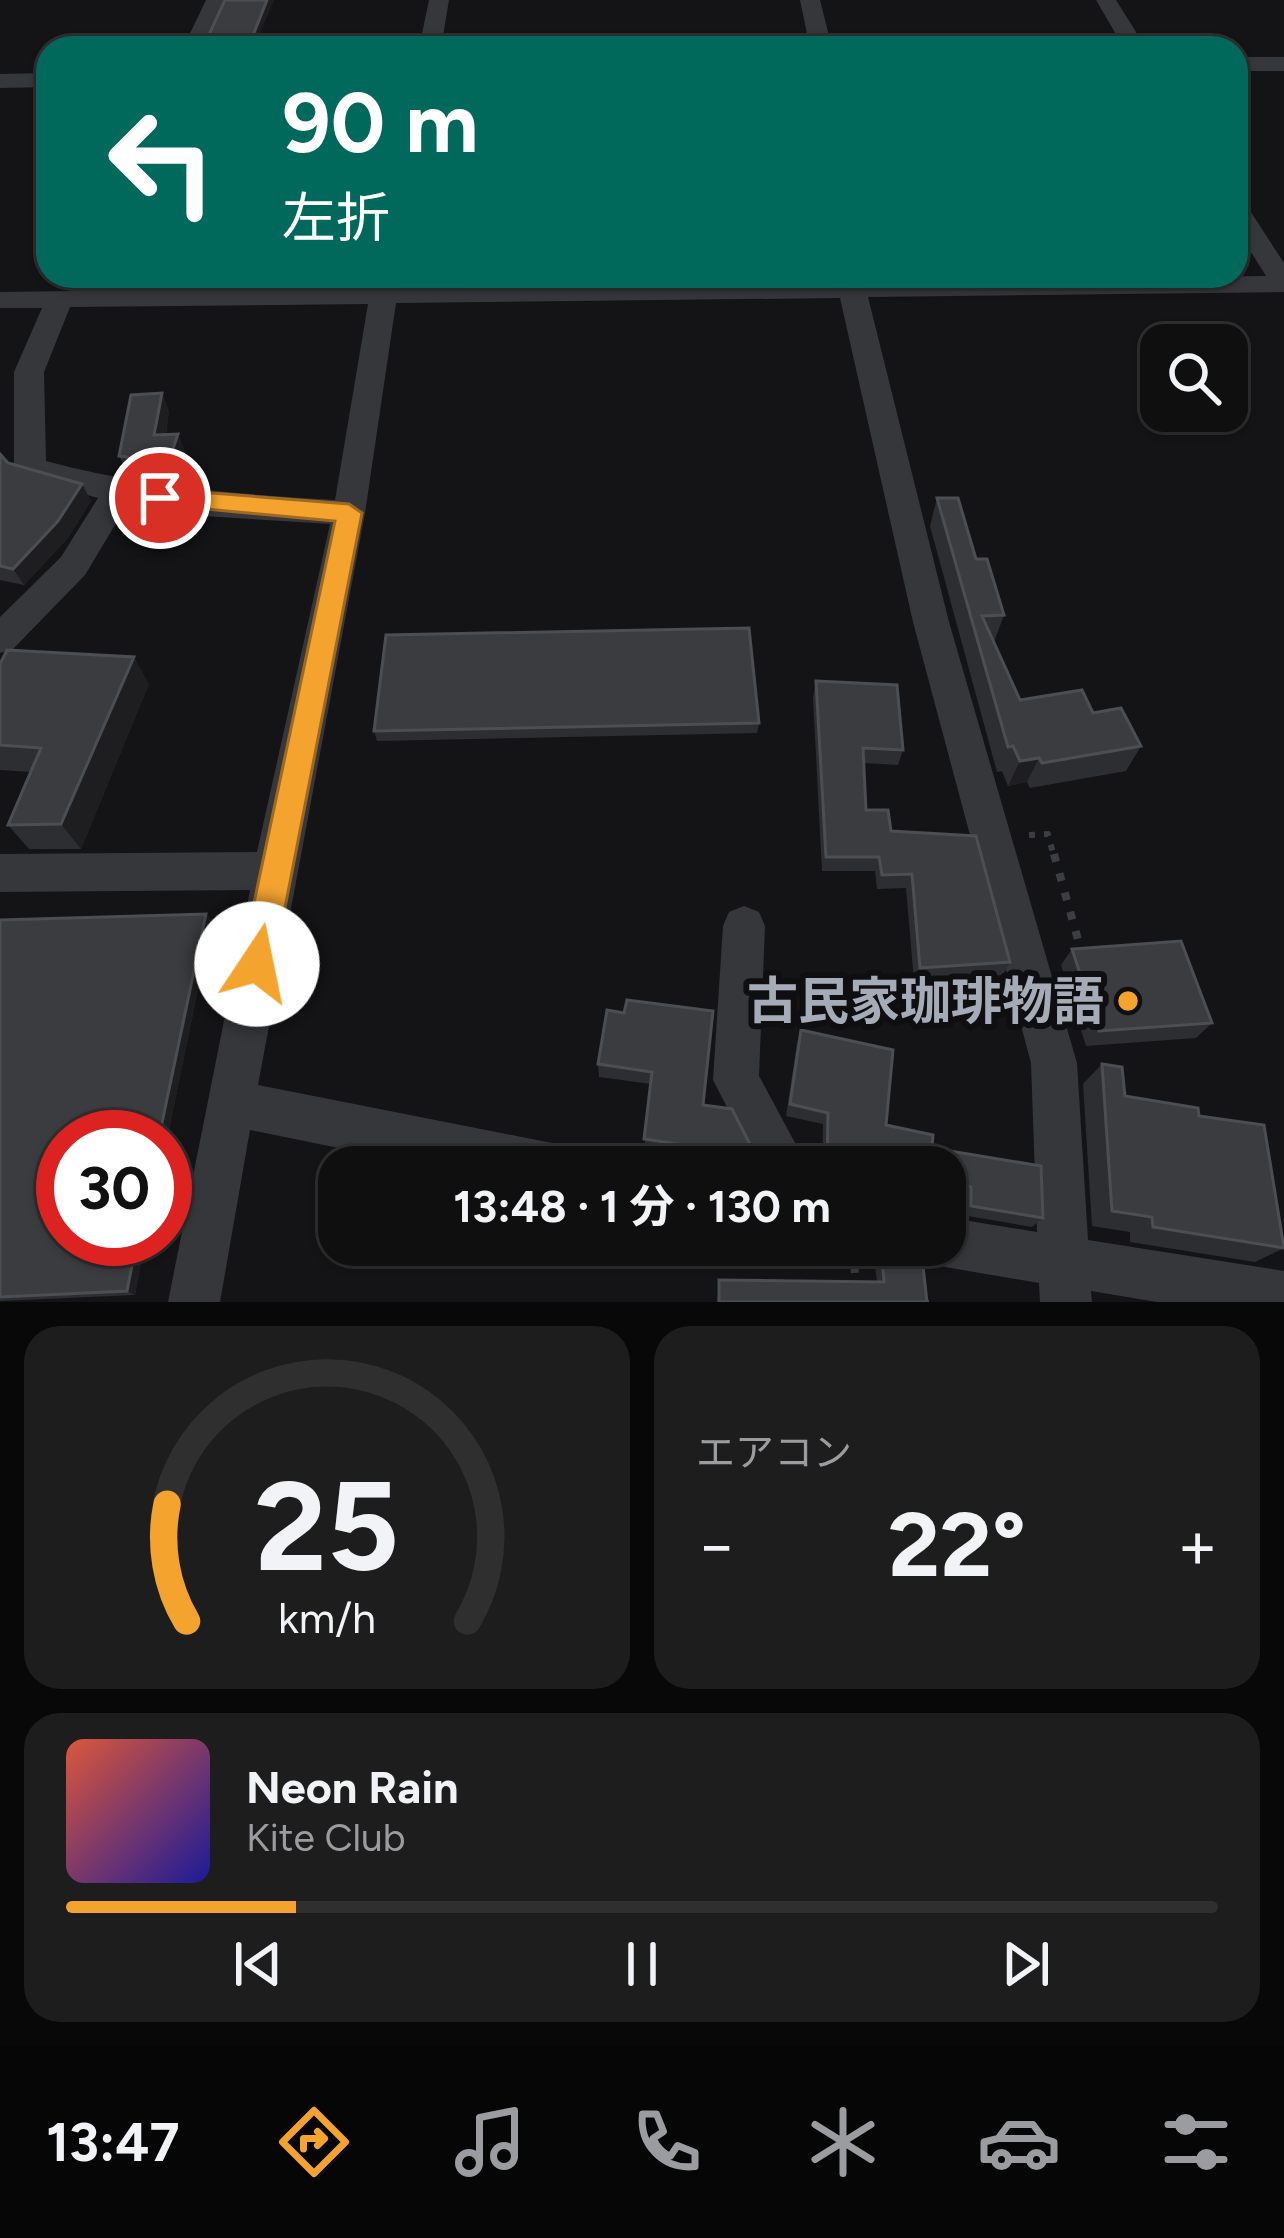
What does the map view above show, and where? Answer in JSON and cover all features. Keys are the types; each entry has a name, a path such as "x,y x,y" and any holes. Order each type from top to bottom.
{"street":[{"path":"200,36 216,0"},
{"path":"432,36 439,0"},
{"path":"810,0 818,36"},
{"path":"1106,0 1128,36"},
{"path":"1248,64 1284,64"},
{"path":"0,81 36,80"},
{"path":"1248,227 1284,284 1248,284"},
{"path":"0,300 315,288"},
{"path":"194,1302 274,871 349,513 385,288"},
{"path":"852,288 937,644 1054,1063 1064,1282"},
{"path":"60,299 29,372 30,468 118,492 204,504 349,513"},
{"path":"0,639 73,566 118,492"},
{"path":"0,873 274,871"},
{"path":"743,926 736,1080 772,1146"},
{"path":"231,1103 446,1146"},
{"path":"966,1249 1064,1282 1284,1297"}],"path":[{"path":"1053,855 1085,963"},
{"path":"854,1266 858,1302"}],"building":[{"path":"225,0 267,0 253,36 208,36"},
{"path":"162,393 154,435 178,434 168,463 119,456 131,395"},
{"path":"0,454 8,463 82,484 58,521 13,569 0,566"},
{"path":"937,498 958,498 976,559 987,559 1004,615 982,616 1020,700 1082,690 1093,713 1121,708 1141,746 1042,763 1039,758 1020,761 1013,746 1008,747"},
{"path":"749,628 759,723 374,731 386,635"},
{"path":"7,650 134,657 61,824 8,825 41,748 0,745 0,664"},
{"path":"816,681 897,685 903,750 863,748 866,810 888,810 891,831 976,836 1010,962 920,968 912,874 882,875 879,857 826,857"},
{"path":"206,914 165,1110 36,1110 36,1266 132,1266 127,1291 0,1297 0,920"},
{"name":"古民家珈琲物語","path":"1181,941 1212,1023 1099,1031 1072,949"},
{"path":"627,1000 713,1011 703,1105 732,1109 751,1146 691,1146 644,1139 652,1072 598,1064 607,1010 624,1013"},
{"path":"801,1030 893,1050 886,1125 933,1135 932,1146 827,1146 828,1113 790,1104"},
{"path":"1102,1064 1122,1067 1125,1096 1198,1108 1199,1116 1264,1125 1284,1248 1153,1227 1152,1217 1112,1211"},
{"path":"966,1154 1041,1166 1043,1218 971,1206 971,1187 966,1186"},
{"path":"883,1266 923,1266 927,1302 719,1302 719,1280 884,1282"}],"place":[{"name":"古民家珈琲物語","path":"1128,1001"}],"route":[{"path":"160,498 349,513 257,964"}]}
